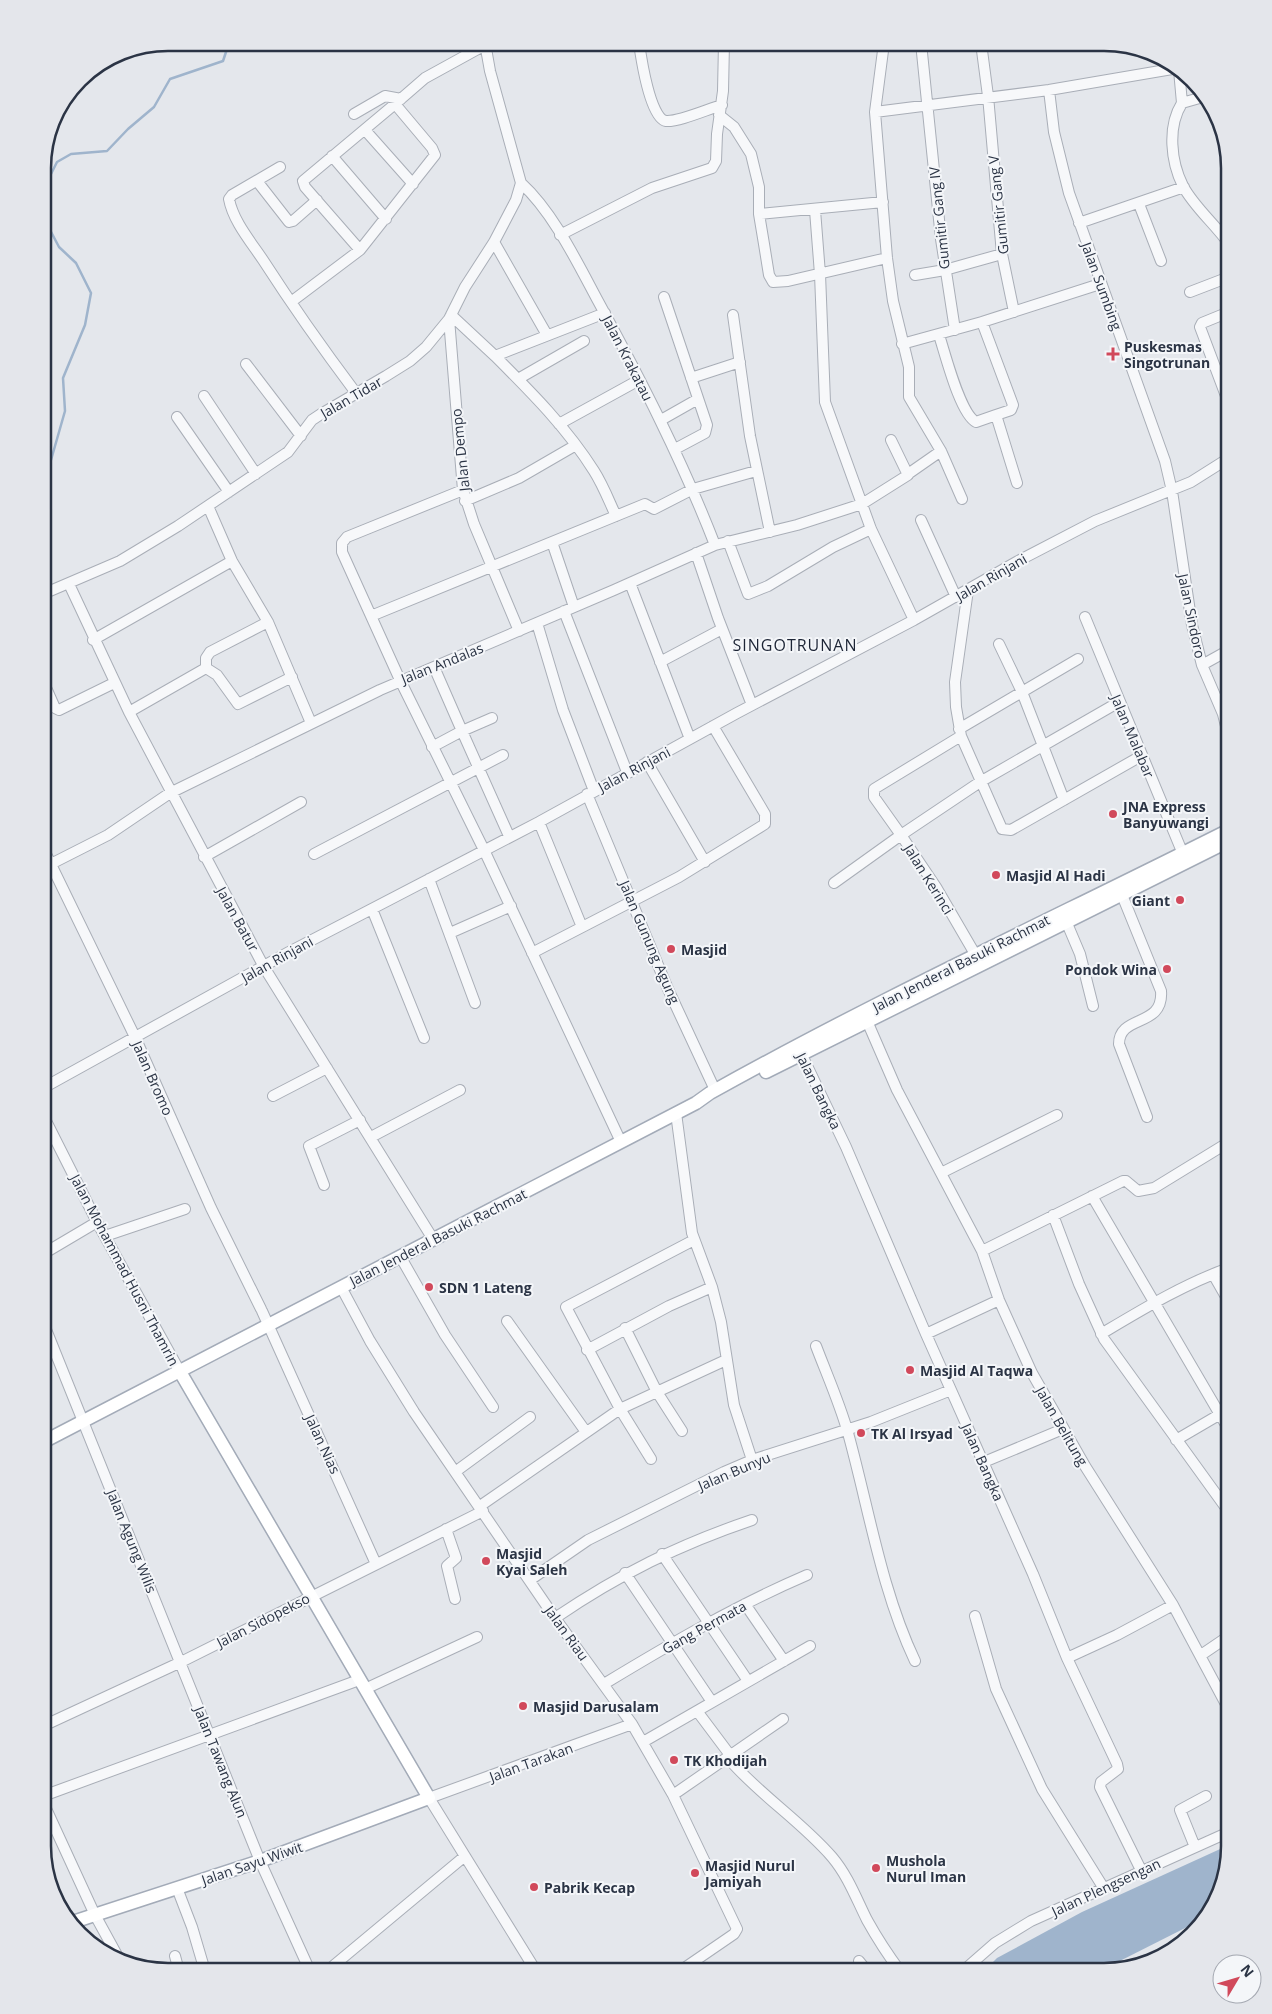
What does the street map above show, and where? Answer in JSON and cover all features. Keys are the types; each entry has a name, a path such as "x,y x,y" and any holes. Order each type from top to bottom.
{"main road":[{"name":"Jalan Jenderal Basuki Rachmat","path":"51,1437 696,1103 715,1090 799,1050 867,1021 1066,921 1079,909 1221,834"},
{"name":"Jalan Jenderal Basuki Rachmat","path":"696,1103 713,1099 975,954 1079,909 1122,894 1221,845"},
{"path":"179,1370 429,1798"},
{"name":"Jalan Sayu Wiwit","path":"78,1920 260,1861 429,1798"}],"street":[{"path":"360,250 304,185 304,180 425,78 472,51"},
{"path":"487,51 522,183"},
{"path":"641,52 652,103 656,114 661,119 670,121 720,110"},
{"path":"560,235 652,188 712,168 716,161 723,52"},
{"path":"883,52 875,112 887,258 902,344 909,367 910,402 926,423 941,451 962,500"},
{"name":"Gumitir Gang IV","path":"923,52 945,270 955,330"},
{"name":"Gumitir Gang V","path":"982,52 1002,254 1014,312"},
{"path":"875,112 988,96 1050,90 1168,71"},
{"path":"1179,79 1182,103 1174,120 1173,146 1175,165 1184,187 1221,233"},
{"name":"Jalan Sumbing","path":"1050,90 1058,148 1079,224 1153,426 1172,491"},
{"path":"290,302 360,250 413,184 435,152 398,102 385,96 354,114"},
{"path":"1182,103 1198,99"},
{"path":"720,110 734,127 751,154 758,187 759,214 770,275 774,282 779,283 887,258"},
{"path":"365,130 413,184"},
{"path":"332,156 386,219"},
{"path":"280,167 232,195 229,202 242,228 308,330 356,393"},
{"path":"257,181 289,222 293,221 317,200"},
{"name":"Jalan Krakatau","path":"522,183 543,206 605,313 675,449 715,544"},
{"name":"Jalan Tidar","path":"52,591 120,561 208,506 288,452 312,420 418,355 450,317 465,287 494,242 516,200 522,183"},
{"path":"1079,224 1184,187"},
{"path":"759,214 883,202"},
{"path":"1139,204 1161,261"},
{"path":"815,210 820,274 825,402 871,529 914,620"},
{"path":"494,242 547,335"},
{"path":"915,275 945,270 1002,254"},
{"path":"1190,292 1221,280"},
{"path":"902,344 982,322 1100,284"},
{"path":"664,297 707,425 705,433 675,449"},
{"path":"495,356 605,313"},
{"path":"733,314 756,471 770,532"},
{"path":"1221,315 1204,322 1200,327 1221,381"},
{"path":"450,317 495,356 559,424 596,475 616,516"},
{"name":"Jalan Dempo","path":"450,317 463,490 519,631"},
{"path":"939,335 961,399 972,419 976,422 1013,407 982,322"},
{"path":"518,379 584,341"},
{"path":"691,378 740,362"},
{"path":"246,364 301,436"},
{"path":"559,424 639,380"},
{"path":"204,396 256,474"},
{"path":"661,420 698,399"},
{"path":"996,415 1017,483"},
{"path":"177,418 229,492"},
{"path":"891,440 908,474"},
{"path":"466,501 519,478 576,445"},
{"name":"Jalan Andalas","path":"52,864 108,835 170,794 400,680 519,631 715,544 770,532 862,504 941,451"},
{"name":"Jalan Rinjani","path":"51,1083 264,967 509,836 539,822 627,772 1095,522 1172,491 1221,464"},
{"path":"371,616 645,504 654,509 693,489 756,471"},
{"path":"463,490 347,537 342,543 346,564 432,747 511,906 621,1142"},
{"name":"Jalan Sindoro","path":"1172,491 1186,598 1202,665 1221,712"},
{"path":"208,506 232,561 268,622 311,723"},
{"path":"921,520 956,597"},
{"path":"728,542 748,594 768,586 833,547 871,529"},
{"path":"552,542 574,607"},
{"path":"696,553 722,630 752,705"},
{"path":"93,640 232,561"},
{"path":"630,583 690,739"},
{"name":"Jalan Batur","path":"69,584 93,640 170,794 264,967 433,1239"},
{"path":"968,590 955,682 960,732 1000,827 1005,830 1011,830 1141,756"},
{"path":"564,611 627,772"},
{"name":"Jalan Malabar","path":"1085,617 1182,854"},
{"path":"206,668 206,660 210,652 268,622"},
{"name":"Jalan Gunung Agung","path":"537,623 590,792 668,989 715,1090"},
{"path":"660,662 722,630"},
{"path":"999,644 1022,692 1064,800"},
{"path":"1202,665 1221,655"},
{"path":"834,883 901,835 874,797 874,790 1022,692 1078,659"},
{"path":"434,667 509,836"},
{"path":"206,668 217,675 238,704 292,677"},
{"path":"129,712 206,668"},
{"path":"52,701 55,708 59,710 114,683"},
{"name":"Jalan Kerinci","path":"975,954 936,887 901,835 980,782 1119,702"},
{"path":"432,747 492,718"},
{"path":"532,953 705,862 767,821 765,814 713,726"},
{"path":"314,854 503,755"},
{"path":"647,762 705,862"},
{"path":"204,857 301,802"},
{"path":"539,822 582,927"},
{"name":"Jalan Bromo","path":"52,878 135,1037 211,1208 268,1324"},
{"path":"429,879 475,1003"},
{"path":"1122,894 1161,991 1161,1000 1152,1015 1122,1031 1119,1037 1119,1044 1147,1117"},
{"path":"450,933 511,906"},
{"path":"372,909 424,1038"},
{"path":"1066,921 1080,954 1093,1006"},
{"name":"Jalan Belitung","path":"867,1021 898,1090 982,1250 999,1300 1022,1353 1063,1429 1221,1685"},
{"name":"Jalan Bangka","path":"799,1050 846,1147 926,1334 984,1462 1067,1658 1117,1764 1118,1769 1102,1782 1100,1787 1141,1870"},
{"path":"273,1096 326,1068"},
{"path":"371,1137 460,1090"},
{"path":"676,1113 694,1240 712,1287 721,1322 735,1410 752,1460"},
{"path":"940,1173 1057,1115"},
{"path":"324,1186 309,1146 360,1120"},
{"name":"Jalan Mohammad Husni Thamrin","path":"51,1132 104,1236 179,1370"},
{"path":"982,1250 1125,1180 1138,1191 1150,1190 1221,1147"},
{"path":"1092,1196 1154,1302 1221,1406"},
{"path":"104,1236 184,1209"},
{"path":"1053,1215 1079,1284 1101,1334 1221,1501"},
{"path":"51,1249 97,1222"},
{"path":"651,1459 587,1350 566,1307 694,1240"},
{"path":"400,1256 440,1328 493,1407"},
{"path":"1101,1334 1154,1302 1221,1271"},
{"path":"1213,1274 1221,1287"},
{"name":"Jalan Riau","path":"340,1287 388,1372 555,1618 632,1724 673,1795 737,1929 736,1933 692,1963"},
{"path":"587,1350 624,1328 712,1287"},
{"path":"926,1334 999,1300"},
{"path":"507,1321 586,1432"},
{"name":"Jalan Nias","path":"268,1324 376,1564"},
{"path":"624,1328 657,1392 682,1431"},
{"name":"Jalan Agung Wilis","path":"51,1342 181,1662"},
{"path":"816,1346 847,1430 890,1596 914,1661"},
{"name":"Jalan Sidopekso","path":"51,1722 181,1662 446,1529 481,1509 620,1409 726,1360"},
{"name":"Jalan Bunyu","path":"530,1580 588,1540 752,1460 847,1430 951,1390"},
{"path":"1176,1440 1221,1414"},
{"path":"455,1472 530,1417"},
{"path":"984,1462 1063,1429"},
{"path":"555,1618 626,1573 662,1554 752,1520"},
{"path":"446,1529 456,1558 447,1566 456,1599"},
{"path":"662,1554 748,1681"},
{"path":"626,1573 712,1702"},
{"name":"Gang Permata","path":"604,1684 709,1623 807,1575"},
{"path":"745,1604 784,1661"},
{"path":"1067,1658 1123,1632 1173,1605"},
{"path":"975,1616 996,1689 1042,1789 1104,1887"},
{"path":"51,1793 362,1684 477,1637"},
{"path":"1201,1655 1221,1642"},
{"path":"643,1742 810,1646"},
{"name":"Jalan Tawang Alun","path":"181,1662 260,1861 306,1962"},
{"path":"696,1711 741,1773 802,1825 832,1857 846,1876 867,1919 894,1963"},
{"path":"673,1795 782,1719"},
{"name":"Jalan Tarakan","path":"429,1798 632,1724"},
{"path":"1196,1847 1180,1810 1206,1796"},
{"path":"429,1798 531,1962"},
{"path":"51,1821 95,1915 114,1950"},
{"name":"Jalan Plengsengan","path":"972,1963 986,1950 1025,1925 1141,1870 1221,1836"},
{"path":"338,1962 465,1856"},
{"path":"177,1888 192,1926 202,1962"},
{"path":"175,1956 177,1962"}],"water":[{"path":"1221,1849 1217,1876 1212,1891 1197,1917 1187,1927 1118,1962 992,1963 997,1958 1082,1912"}],"waterway":[{"path":"52,172 57,162 71,154 107,151 128,129 154,107 170,79 223,61 226,51"},
{"path":"52,234 59,247 76,263 91,293 85,325 63,378 65,411 52,457"}],"place":[{"name":"Puskesmas Singotrunan","path":"1113,354"},
{"name":"JNA Express Banyuwangi","path":"1113,814"},
{"name":"Masjid Al Hadi","path":"996,875"},
{"name":"Giant","path":"1180,900"},
{"name":"Masjid","path":"671,949"},
{"name":"Pondok Wina","path":"1167,969"},
{"name":"SDN 1 Lateng","path":"429,1287"},
{"name":"Masjid Al Taqwa","path":"910,1370"},
{"name":"TK Al Irsyad","path":"861,1433"},
{"name":"Masjid Kyai Saleh","path":"486,1561"},
{"name":"Masjid Darusalam","path":"523,1706"},
{"name":"TK Khodijah","path":"674,1760"},
{"name":"Mushola Nurul Iman","path":"876,1868"},
{"name":"Masjid Nurul Jamiyah","path":"695,1873"},
{"name":"Pabrik Kecap","path":"534,1887"}],"district":[{"name":"SINGOTRUNAN","path":"795,645"}]}
